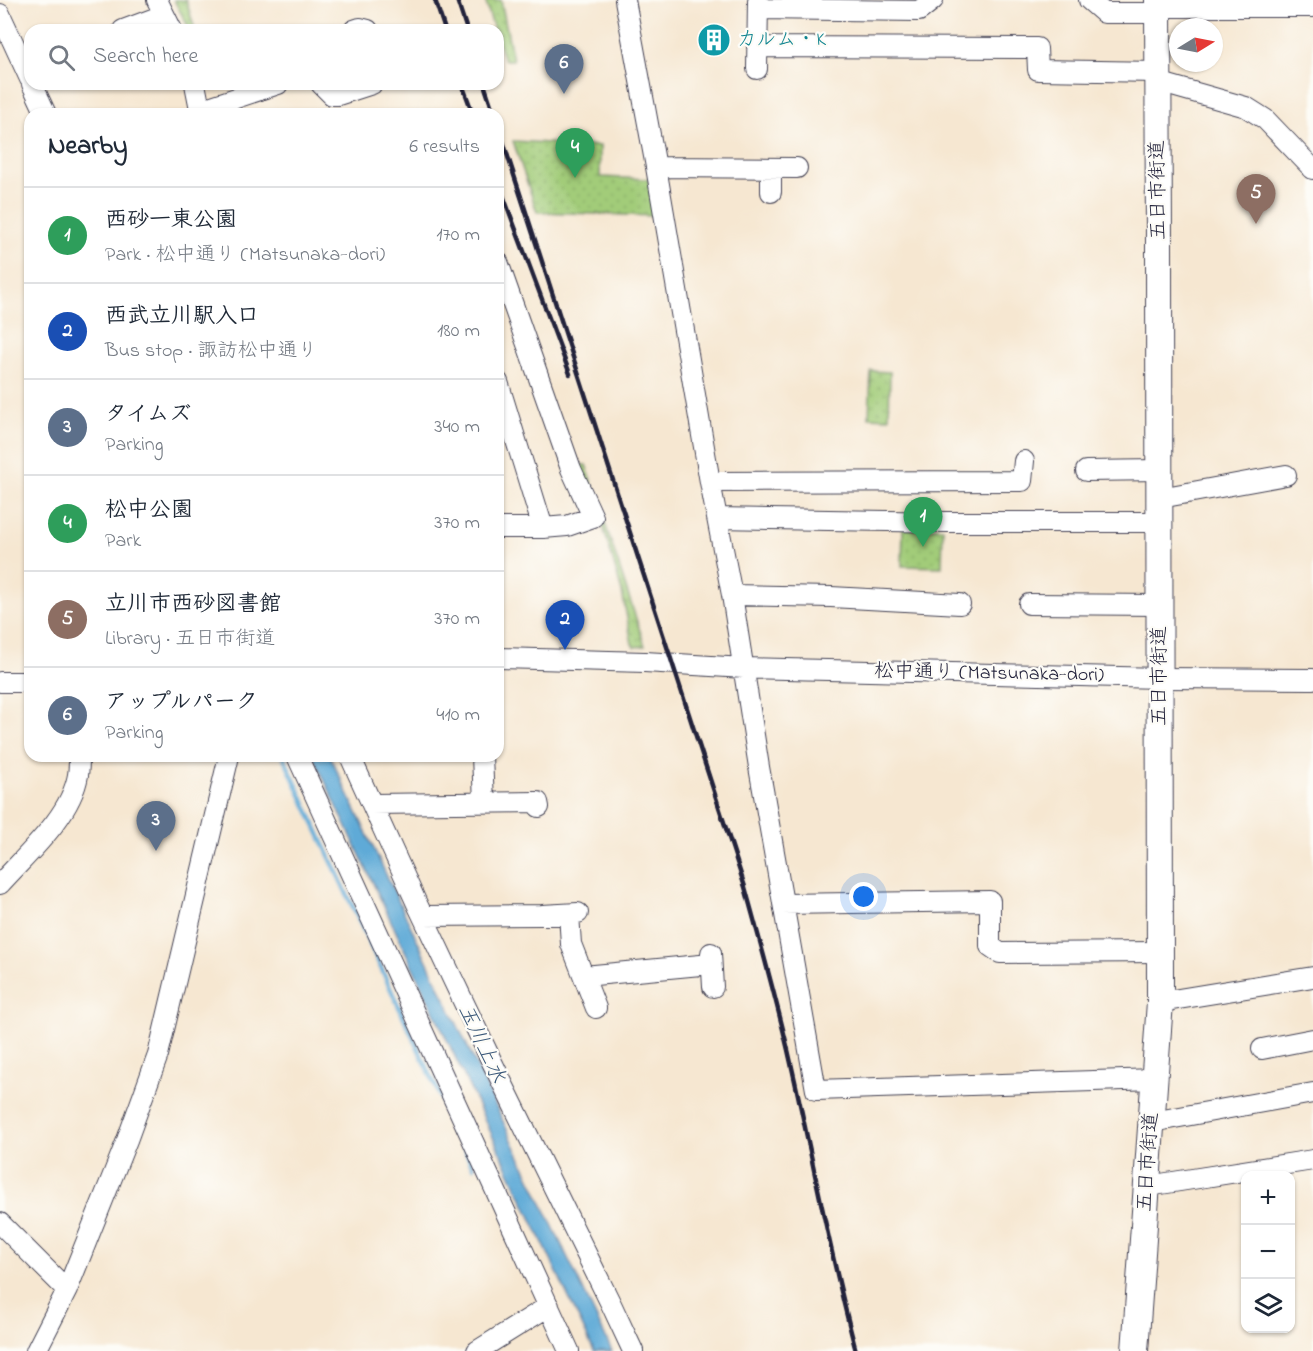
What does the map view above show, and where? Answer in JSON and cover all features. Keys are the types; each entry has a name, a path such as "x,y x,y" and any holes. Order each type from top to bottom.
{"main road":[{"name":"五日市街道","path":"1135,1351 1155,1079 1161,952 1158,7"}],"street":[{"path":"625,0 732,595 816,1090 1155,1079"},
{"path":"757,69 758,5 919,11 933,0"},
{"path":"1089,0 1104,13 1158,7 1313,7"},
{"path":"0,14 22,45"},
{"path":"139,24 164,15"},
{"path":"757,47 1037,48 1038,70 1158,77 1246,107 1265,119 1313,169"},
{"path":"35,90 43,108"},
{"path":"196,90 200,108"},
{"path":"212,108 262,90"},
{"path":"328,90 338,95 353,90"},
{"path":"656,167 797,168"},
{"path":"771,168 771,192"},
{"path":"504,297 571,469 593,517 567,526 504,528"},
{"path":"504,401 543,528"},
{"path":"710,482 1022,481 1024,461"},
{"path":"1086,471 1160,470"},
{"path":"718,518 946,522 1160,510 1286,475"},
{"path":"732,595 832,591 950,600"},
{"path":"1029,604 1160,605"},
{"name":"松中通り (Matsunaka-dori)","path":"504,658 744,668 1160,678 1313,679"},
{"path":"0,682 24,682"},
{"path":"0,884 48,831 68,803 78,775 79,762"},
{"path":"36,1351 67,1290 128,1140 158,1055 228,762"},
{"path":"300,762 569,1351"},
{"path":"353,762 423,916 633,1351"},
{"path":"482,762 484,802"},
{"path":"372,804 538,802 539,807"},
{"path":"783,904 990,902 990,946 1000,953 1161,952"},
{"path":"423,916 573,913 571,944 596,1008"},
{"path":"584,976 711,957 713,987"},
{"path":"1160,1002 1313,977"},
{"path":"1262,1049 1313,1040"},
{"path":"1152,1122 1313,1093"},
{"path":"1148,1186 1313,1160"},
{"path":"0,1223 67,1290"},
{"path":"477,1351 549,1306"}],"green space":[{"path":"174,0 186,0 193,24 187,24"},
{"path":"485,0 501,0 513,60 504,60 504,24 492,24"},
{"path":"513,141 600,146 600,177 648,179 655,216 537,212"},
{"path":"871,371 890,372 889,418 869,417"},
{"path":"574,465 586,465 645,646 634,647 632,644 622,592 599,513"},
{"path":"903,527 943,528 942,567 902,566"}],"water":[{"path":"316,762 333,762 612,1351 594,1351"}],"waterway":[{"path":"286,762 473,1167"},
{"path":"61,1322 76,1292"}],"railway":[{"path":"435,0 443,24"},
{"path":"457,0 465,24"},
{"path":"464,90 471,108"},
{"path":"486,90 492,108"},
{"path":"504,144 745,887 788,1050 856,1351"},
{"path":"504,198 570,374"}],"place":[{"name":"カルム・K","path":"714,40"},
{"name":"アップルパーク","path":"564,94"},
{"name":"松中公園","path":"575,178"},
{"name":"立川市西砂図書館","path":"1256,224"},
{"name":"西砂一東公園","path":"923,547"},
{"name":"西武立川駅入口","path":"565,650"},
{"name":"タイムズ","path":"156,851"}],"water label":[{"name":"玉川上水","path":"481,1044"}]}
